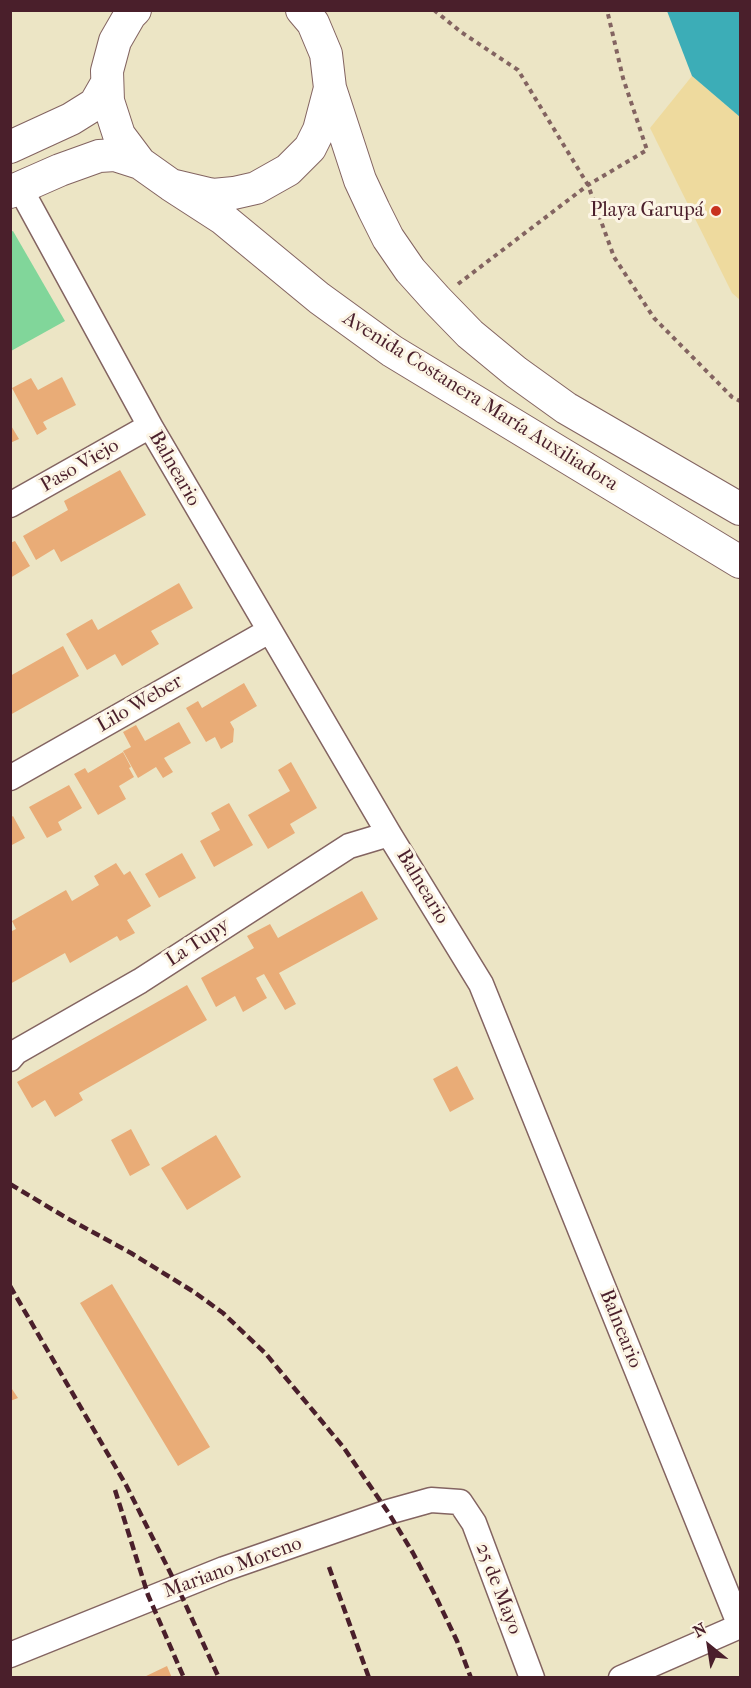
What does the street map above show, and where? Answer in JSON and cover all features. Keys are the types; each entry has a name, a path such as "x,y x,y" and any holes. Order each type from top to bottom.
{"main road":[{"path":"135,10 115,41 107,70 107,83 108,101 119,135 140,163"},
{"path":"171,184 213,195 256,188 288,170 309,148 320,130 330,88 326,54 312,23 302,10"},
{"path":"10,147 50,130 95,104 107,83"},
{"name":"Avenida Costanera María Auxiliadora","path":"330,88 360,180 388,238 410,270 470,334 516,372 566,408 741,509"},
{"path":"15,190 99,156 115,155 140,163"},
{"name":"Avenida Costanera María Auxiliadora","path":"140,163 222,218 327,304 392,351 741,562"}],"street":[{"name":"Balneario","path":"15,190 269,631 480,984 741,1626"},
{"name":"Paso Viejo","path":"10,505 150,426"},
{"name":"Lilo Weber","path":"10,778 269,631"},
{"name":"La Tupy","path":"12,1051 140,981 349,846 389,834"},
{"name":"Mariano Moreno","path":"10,1655 224,1569 388,1512 431,1500 460,1502"},
{"name":"25 de Mayo","path":"460,1502 474,1523 532,1677"},
{"path":"621,1677 741,1626"}],"path":[{"path":"434,10 461,32 518,70 588,185 614,257 654,318 732,397 741,401"},
{"path":"437,300 588,185 647,150 623,78 607,10"}],"green space":[{"path":"13,231 65,321 11,351 10,232"}],"sand":[{"name":"Playa Garupá","path":"692,76 740,117 740,300 732,293 650,128"}],"water":[{"path":"667,11 740,11 740,117 692,76"}],"building":[{"path":"62,377 76,405 43,422 47,429 37,435 12,388 31,378 38,390"},
{"path":"10,424 19,439 10,443"},
{"path":"120,470 146,515 61,562 54,549 36,560 23,536 68,510 64,501"},
{"path":"15,541 30,566 10,578 10,543"},
{"path":"179,583 193,608 151,631 159,644 122,666 115,654 87,670 66,634 92,619 98,630"},
{"path":"63,646 79,676 10,715 10,676"},
{"path":"244,683 257,706 230,722 234,729 233,742 221,749 215,737 206,742 186,708 198,701 202,708"},
{"path":"179,722 191,743 164,758 173,772 163,778 156,767 138,778 123,751 131,747 123,732 136,725 145,741"},
{"path":"123,752 134,777 119,786 126,799 98,815 74,774 85,768 88,773"},
{"path":"291,762 317,808 290,824 295,833 268,849 248,815 290,791 278,770"},
{"path":"69,785 82,808 58,822 62,830 47,838 29,807"},
{"path":"229,803 253,845 214,867 200,841 220,830 211,813"},
{"path":"13,816 25,838 10,846 10,818"},
{"path":"182,853 196,878 159,898 145,874"},
{"path":"116,863 124,875 130,871 151,906 127,920 135,933 120,941 117,936 70,963 65,953 10,984 10,932 16,929 12,921 66,890 72,901 99,885 94,876"},
{"path":"362,891 378,919 279,973 296,1004 285,1010 264,974 256,978 267,998 243,1012 235,996 216,1007 201,978 254,948 247,936 270,924 278,938"},
{"path":"187,985 207,1020 79,1093 83,1100 55,1117 45,1100 32,1108 17,1082"},
{"path":"457,1066 474,1099 450,1112 433,1079"},
{"path":"131,1129 150,1165 130,1176 111,1140"},
{"path":"216,1135 241,1177 187,1210 161,1168"},
{"path":"112,1284 210,1447 178,1466 80,1303"},
{"path":"10,1386 18,1398 10,1401"},
{"path":"167,1666 172,1678 142,1678"}],"railway":[{"path":"10,1184 194,1292 223,1313 266,1354 344,1448 388,1512 435,1595 457,1641 471,1678"},
{"path":"10,1286 126,1485 178,1588 219,1678"},
{"path":"115,1490 148,1595 184,1678"},
{"path":"329,1567 369,1678"}],"place":[{"name":"Playa Garupá","path":"716,211"}]}
